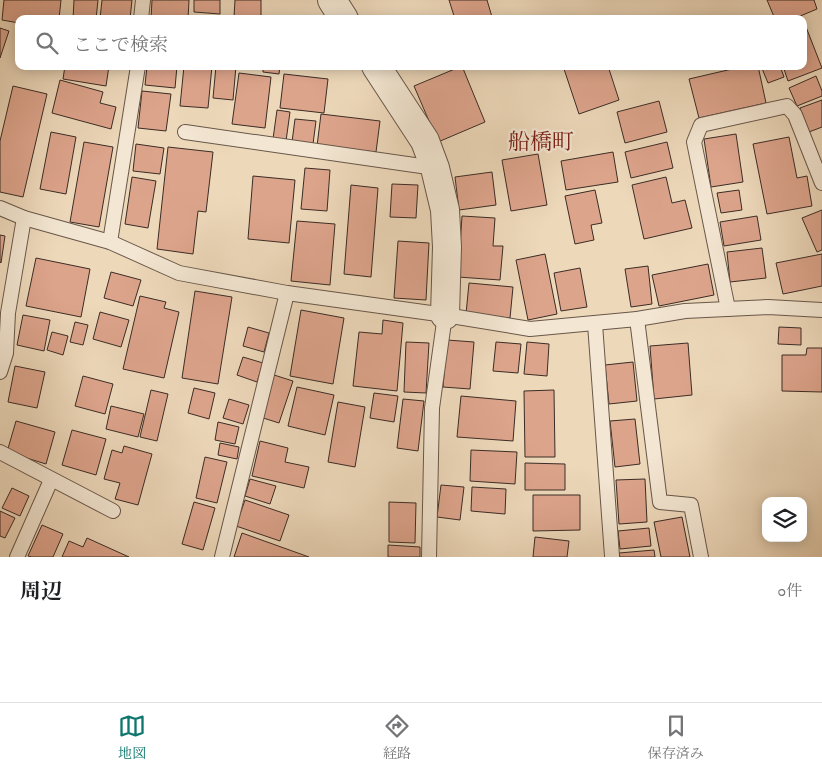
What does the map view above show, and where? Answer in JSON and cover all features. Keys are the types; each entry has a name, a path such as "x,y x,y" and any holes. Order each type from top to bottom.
{"street":[{"path":"332,0 341,15"},
{"path":"379,70 425,141 435,168 445,210 447,247 445,315"}],"lane":[{"path":"142,15 143,0"},
{"path":"110,242 137,70"},
{"path":"728,309 694,142 702,125 787,106 795,115 822,183"},
{"path":"185,132 435,168"},
{"path":"0,208 24,218 110,242 179,273 287,293 530,329 595,324 685,312 728,309 768,307 822,310"},
{"path":"0,372 6,353 8,313 24,218"},
{"path":"222,557 287,293"},
{"path":"429,557 432,408 445,315"},
{"path":"637,319 660,502 691,505 701,557"},
{"path":"595,324 612,556"},
{"path":"0,452 113,512"},
{"path":"16,557 52,480"}],"building":[{"path":"4,0 61,0 59,15 15,15 15,22 2,20"},
{"path":"74,0 98,0 96,15 73,15"},
{"path":"102,0 132,0 130,15 100,15"},
{"path":"152,0 189,0 188,15 151,15"},
{"path":"194,0 220,0 220,14 194,12"},
{"path":"235,0 261,0 261,15 234,15"},
{"path":"449,0 487,0 491,15 454,15"},
{"path":"767,0 814,0 817,9 803,15 773,15"},
{"path":"0,28 9,31 0,58"},
{"path":"807,30 822,68 788,81 784,70 807,70"},
{"path":"64,70 108,70 106,86 63,79"},
{"path":"147,70 177,70 175,88 145,85"},
{"path":"184,70 212,70 208,108 180,106"},
{"path":"216,70 236,70 233,100 213,98"},
{"path":"263,70 280,70 279,74 263,72"},
{"path":"452,70 464,70 485,122 438,142 414,86"},
{"path":"564,70 609,70 619,100 579,114"},
{"path":"728,70 759,70 766,103 699,118 689,79"},
{"path":"763,70 781,70 784,77 768,83"},
{"path":"239,73 271,77 265,128 232,124"},
{"path":"284,74 328,79 324,113 280,108"},
{"path":"816,76 822,96 797,106 789,88"},
{"path":"60,80 103,92 100,103 116,107 111,129 52,113"},
{"path":"13,86 47,94 23,197 0,192 0,141"},
{"path":"142,91 171,94 166,131 138,128"},
{"path":"822,100 822,127 809,132 800,108"},
{"path":"659,101 667,132 625,143 617,112"},
{"path":"277,110 290,112 286,141 273,139"},
{"path":"321,114 380,121 376,152 317,146"},
{"path":"295,119 316,121 313,144 292,142"},
{"path":"51,132 76,137 66,194 40,189"},
{"path":"736,134 743,182 711,187 704,139"},
{"path":"789,137 797,178 807,176 812,206 767,214 753,144"},
{"path":"84,142 113,147 99,227 70,222"},
{"path":"667,142 673,168 631,178 625,152"},
{"path":"136,144 164,148 160,174 133,171"},
{"path":"168,147 213,152 206,212 198,211 193,254 157,249"},
{"path":"613,152 618,182 566,190 561,161"},
{"path":"538,154 547,205 511,211 502,160"},
{"path":"305,168 330,170 327,211 301,209"},
{"path":"492,172 496,205 459,210 455,177"},
{"path":"253,176 295,180 289,243 248,239"},
{"path":"132,177 156,181 148,228 125,224"},
{"path":"666,177 672,203 685,200 692,228 644,239 632,185"},
{"path":"392,184 418,185 416,218 390,217"},
{"path":"351,185 378,188 371,277 344,274"},
{"path":"595,190 602,223 591,225 594,240 575,244 565,196"},
{"path":"739,190 742,210 721,213 717,193"},
{"path":"822,210 822,250 817,252 802,218"},
{"path":"462,216 495,218 493,246 503,246 500,280 458,277"},
{"path":"757,216 761,240 724,246 720,222"},
{"path":"297,221 335,224 330,285 291,281"},
{"path":"0,235 5,236 1,263 0,262"},
{"path":"398,241 429,243 426,300 394,298"},
{"path":"762,248 766,278 730,282 727,252"},
{"path":"545,254 557,314 528,320 516,260"},
{"path":"822,254 822,286 783,294 776,263"},
{"path":"36,258 90,269 81,317 26,306"},
{"path":"708,264 714,295 659,306 652,275"},
{"path":"648,266 652,304 631,307 625,269"},
{"path":"580,268 587,307 561,311 554,273"},
{"path":"111,272 141,280 133,306 104,298"},
{"path":"469,283 513,287 510,318 466,314"},
{"path":"195,291 232,297 218,384 182,378"},
{"path":"140,296 166,302 164,308 179,312 164,378 123,369"},
{"path":"301,310 344,318 333,384 290,376"},
{"path":"100,312 129,320 121,347 93,339"},
{"path":"23,315 50,320 44,351 17,345"},
{"path":"383,320 403,323 397,391 353,386 359,332 382,334"},
{"path":"75,322 88,325 83,345 70,342"},
{"path":"248,327 269,333 264,352 243,346"},
{"path":"779,327 801,328 801,345 778,344"},
{"path":"52,332 68,336 63,355 47,350"},
{"path":"447,340 474,342 470,389 443,387"},
{"path":"406,342 429,343 426,393 404,392"},
{"path":"496,342 521,344 518,373 493,371"},
{"path":"527,342 549,344 547,376 524,374"},
{"path":"688,343 692,395 654,399 650,346"},
{"path":"807,348 822,348 822,392 782,391 782,355 806,355"},
{"path":"243,357 263,363 257,382 237,375"},
{"path":"633,362 637,401 609,404 605,365"},
{"path":"15,366 45,372 37,408 8,402"},
{"path":"274,375 293,381 279,423 260,417"},
{"path":"83,376 113,384 105,414 75,406"},
{"path":"297,387 334,395 325,435 288,426"},
{"path":"194,388 215,393 209,419 188,413"},
{"path":"151,390 168,394 157,441 140,437"},
{"path":"554,390 555,457 525,457 524,391"},
{"path":"374,393 398,396 394,422 370,418"},
{"path":"461,396 516,401 513,441 457,437"},
{"path":"229,399 249,405 243,424 223,418"},
{"path":"403,399 424,401 418,451 397,448"},
{"path":"338,402 365,407 355,467 328,462"},
{"path":"111,406 144,414 138,437 106,429"},
{"path":"635,419 640,464 615,467 610,421"},
{"path":"16,421 55,432 46,464 7,452"},
{"path":"218,422 239,427 235,444 215,440"},
{"path":"72,430 106,439 96,475 62,465"},
{"path":"260,441 288,448 285,462 309,467 304,488 252,476"},
{"path":"220,443 239,447 237,459 218,455"},
{"path":"124,446 152,454 138,505 115,499 120,483 104,479 112,450 122,453"},
{"path":"471,450 517,452 515,484 470,481"},
{"path":"205,457 227,462 217,503 196,498"},
{"path":"525,463 565,464 565,490 525,490"},
{"path":"250,479 276,486 270,504 245,496"},
{"path":"645,479 647,522 619,524 616,480"},
{"path":"441,485 464,487 460,520 437,517"},
{"path":"472,487 506,489 505,514 471,511"},
{"path":"12,488 29,496 20,516 2,508"},
{"path":"533,495 580,495 580,530 533,531"},
{"path":"245,500 289,515 280,541 236,526"},
{"path":"194,502 215,508 203,550 182,544"},
{"path":"389,502 416,503 415,543 389,542"},
{"path":"0,511 15,518 5,538 0,536"},
{"path":"682,517 690,557 661,557 654,522"},
{"path":"42,525 63,534 53,557 28,556"},
{"path":"649,528 651,546 620,549 618,531"},
{"path":"242,533 309,557 234,557"},
{"path":"535,537 569,541 567,557 533,557"},
{"path":"87,538 129,557 62,557 69,541 83,547"},
{"path":"388,545 420,547 420,557 388,557"},
{"path":"654,550 655,557 620,557 619,553"}],"district":[{"name":"船橋町","path":"541,142"}]}
